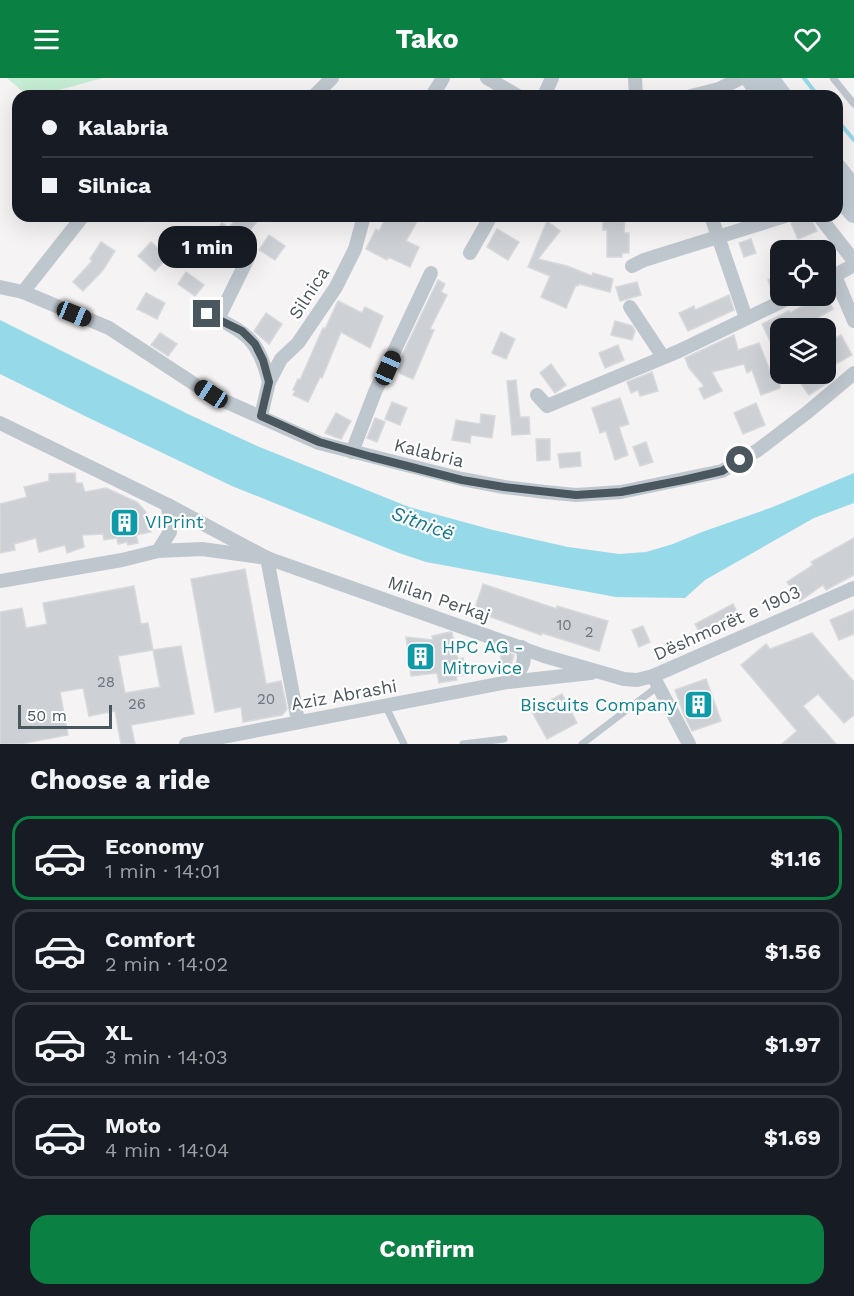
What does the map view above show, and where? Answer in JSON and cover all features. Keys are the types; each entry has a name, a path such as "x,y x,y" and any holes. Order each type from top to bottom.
{"main road":[{"path":"843,176 854,190"},
{"path":"843,200 854,213"}],"street":[{"path":"320,90 332,78"},
{"path":"487,78 508,90"},
{"path":"715,90 741,78"},
{"path":"23,292 78,222"},
{"name":"Silnica","path":"261,416 269,382 281,359 298,342 336,287 355,249 362,222"},
{"path":"470,253 488,222"},
{"path":"713,222 746,318"},
{"path":"632,266 644,260 765,222"},
{"path":"823,222 854,263 836,274"},
{"path":"248,258 212,316 242,331 255,344 263,360 269,382"},
{"path":"352,452 375,392 431,273"},
{"name":"Kalabria","path":"0,287 23,292 110,327 211,394 319,442 462,480 576,495 621,492 722,471 758,450 854,373"},
{"path":"836,289 854,321"},
{"path":"537,395 547,406 663,357 771,306"},
{"path":"630,307 663,357"},
{"name":"Milan Perkaj","path":"0,423 168,505 267,558 544,656 599,672"},
{"path":"158,551 170,532 168,505"},
{"name":"Milan Perkaj","path":"0,581 122,560 158,551 202,549 267,558"},
{"path":"267,558 298,721"},
{"name":"Dëshmorët e 1903","path":"689,744 655,679 854,588"},
{"path":"508,682 521,670 525,656 522,647"},
{"name":"Aziz Abrashi","path":"186,744 508,682 599,672 631,679 655,679"}],"lane":[{"path":"833,78 843,90"},
{"path":"843,90 854,104"},
{"path":"582,744 653,690 655,679"},
{"path":"385,705 404,744"},
{"path":"463,744 504,739"}],"green space":[{"path":"7,78 103,78 59,90 21,90"}],"water":[{"name":"Sitnicë","path":"0,320 257,446 409,507 493,530 568,547 619,554 646,552 773,507 854,473 854,503 814,518 705,580 685,598 616,597 426,562 232,486 0,374"}],"building":[{"path":"234,222 257,222 249,231 247,229 215,266 200,252 222,223 229,228"},
{"path":"384,222 417,222 406,241 419,247 410,267 388,257 387,260 366,249 376,229 379,231"},
{"path":"548,222 560,231 538,259 567,266 592,276 593,273 613,279 610,292 576,285 566,308 541,297 550,276 528,267"},
{"path":"603,222 625,222 624,233 629,233 629,253 622,253 622,257 607,257 607,230 603,230"},
{"path":"813,222 817,231 798,239 791,223"},
{"path":"497,229 519,242 508,260 487,247"},
{"path":"269,235 285,246 275,260 259,250"},
{"path":"751,239 756,253 744,257 739,243"},
{"path":"101,242 115,251 103,270 83,291 73,282 92,261 90,259"},
{"path":"151,242 168,257 155,271 138,256"},
{"path":"186,272 204,285 195,296 178,284"},
{"path":"438,280 445,284 441,292 447,295 430,329 434,330 413,379 401,374 396,368"},
{"path":"637,282 641,295 620,301 616,287"},
{"path":"146,293 165,303 157,319 137,309"},
{"path":"729,295 734,310 688,331 679,313 694,306 695,310"},
{"path":"338,301 362,313 365,307 383,316 370,348 341,332 322,378 320,377 308,402 293,395 295,391 293,390"},
{"path":"803,306 831,306 833,309 818,318 774,318 789,311 790,313"},
{"path":"266,313 282,324 269,344 254,331"},
{"path":"770,320 770,341 762,324"},
{"path":"615,321 632,326 635,331 632,340 611,335"},
{"path":"501,332 515,339 506,359 492,353"},
{"path":"160,333 177,344 168,356 151,345"},
{"path":"734,335 738,350 759,343 770,371 770,384 780,384 780,388 761,395 752,370 747,373 744,364 712,372 722,391 704,399 699,389 704,386 689,368 685,358"},
{"path":"841,335 852,355 836,364 836,338"},
{"path":"618,345 624,360 605,368 599,353"},
{"path":"551,364 566,385 555,393 540,373"},
{"path":"652,372 658,391 640,396 638,390 631,393 627,382"},
{"path":"516,380 520,417 529,417 530,434 512,435 507,381"},
{"path":"801,384 826,384 809,395"},
{"path":"620,398 629,424 619,427 628,455 615,460 606,431 600,433 592,408"},
{"path":"392,402 407,408 400,425 385,419"},
{"path":"756,403 765,425 743,434 734,413"},
{"path":"336,413 351,421 341,439 325,433"},
{"path":"481,414 495,416 492,438 471,435 470,443 452,440 456,420 480,424"},
{"path":"375,418 385,422 377,442 367,438"},
{"path":"536,439 550,439 550,460 537,461"},
{"path":"646,442 653,462 640,466 633,447"},
{"path":"580,452 581,466 560,468 558,454"},
{"path":"75,473 76,483 82,483 85,492 106,488 137,502 146,512 151,532 136,535 138,543 128,545 127,542 118,544 117,538 104,540 103,534 82,535 84,547 67,553 65,545 39,552 36,538 14,544 15,550 0,553 0,504 27,497 24,487 49,481 49,474"},
{"path":"854,538 854,575 826,590 823,585 800,601 787,582 813,565 811,562"},
{"path":"245,569 266,684 281,681 287,709 282,715 243,722 241,707 215,712 191,579"},
{"path":"483,584 557,609 557,606 608,621 599,651 542,633 541,635 474,611"},
{"path":"134,586 141,624 148,623 153,650 181,646 194,714 131,725 135,744 121,744 115,711 89,716 83,688 60,692 68,735 20,744 0,744 0,612 22,608 26,628 47,624 43,603","holes":["153,650 160,687 125,693 118,656"]},
{"path":"733,604 741,619 703,639 695,624"},
{"path":"854,610 854,634 839,640 830,620"},
{"path":"643,626 650,642 639,647 632,630"},
{"path":"450,632 458,659 463,658 466,675 456,676 457,680 439,683 437,673 411,676 406,637 433,640 432,636"},
{"path":"812,633 854,682 854,715 844,723 818,694 803,706 836,744 782,744 797,731 741,665 766,644 770,649"},
{"path":"502,651 514,655 510,668 499,665"},
{"name":"Biscuits Company","path":"706,679 721,721 692,731 675,690"},
{"path":"562,694 577,723 547,739 531,710"}],"waterway":[{"path":"804,78 813,90"},
{"path":"843,127 854,140"}],"place":[{"name":"VIPrint","path":"124,522"},
{"name":"HPC AG - Mitrovice","path":"421,657"},
{"name":"Biscuits Company","path":"698,705"}],"route":[{"path":"207,314 242,331 255,344 263,360 269,382 261,416 319,442 352,452 462,480 576,495 621,492 683,480 722,471 740,460"}]}
